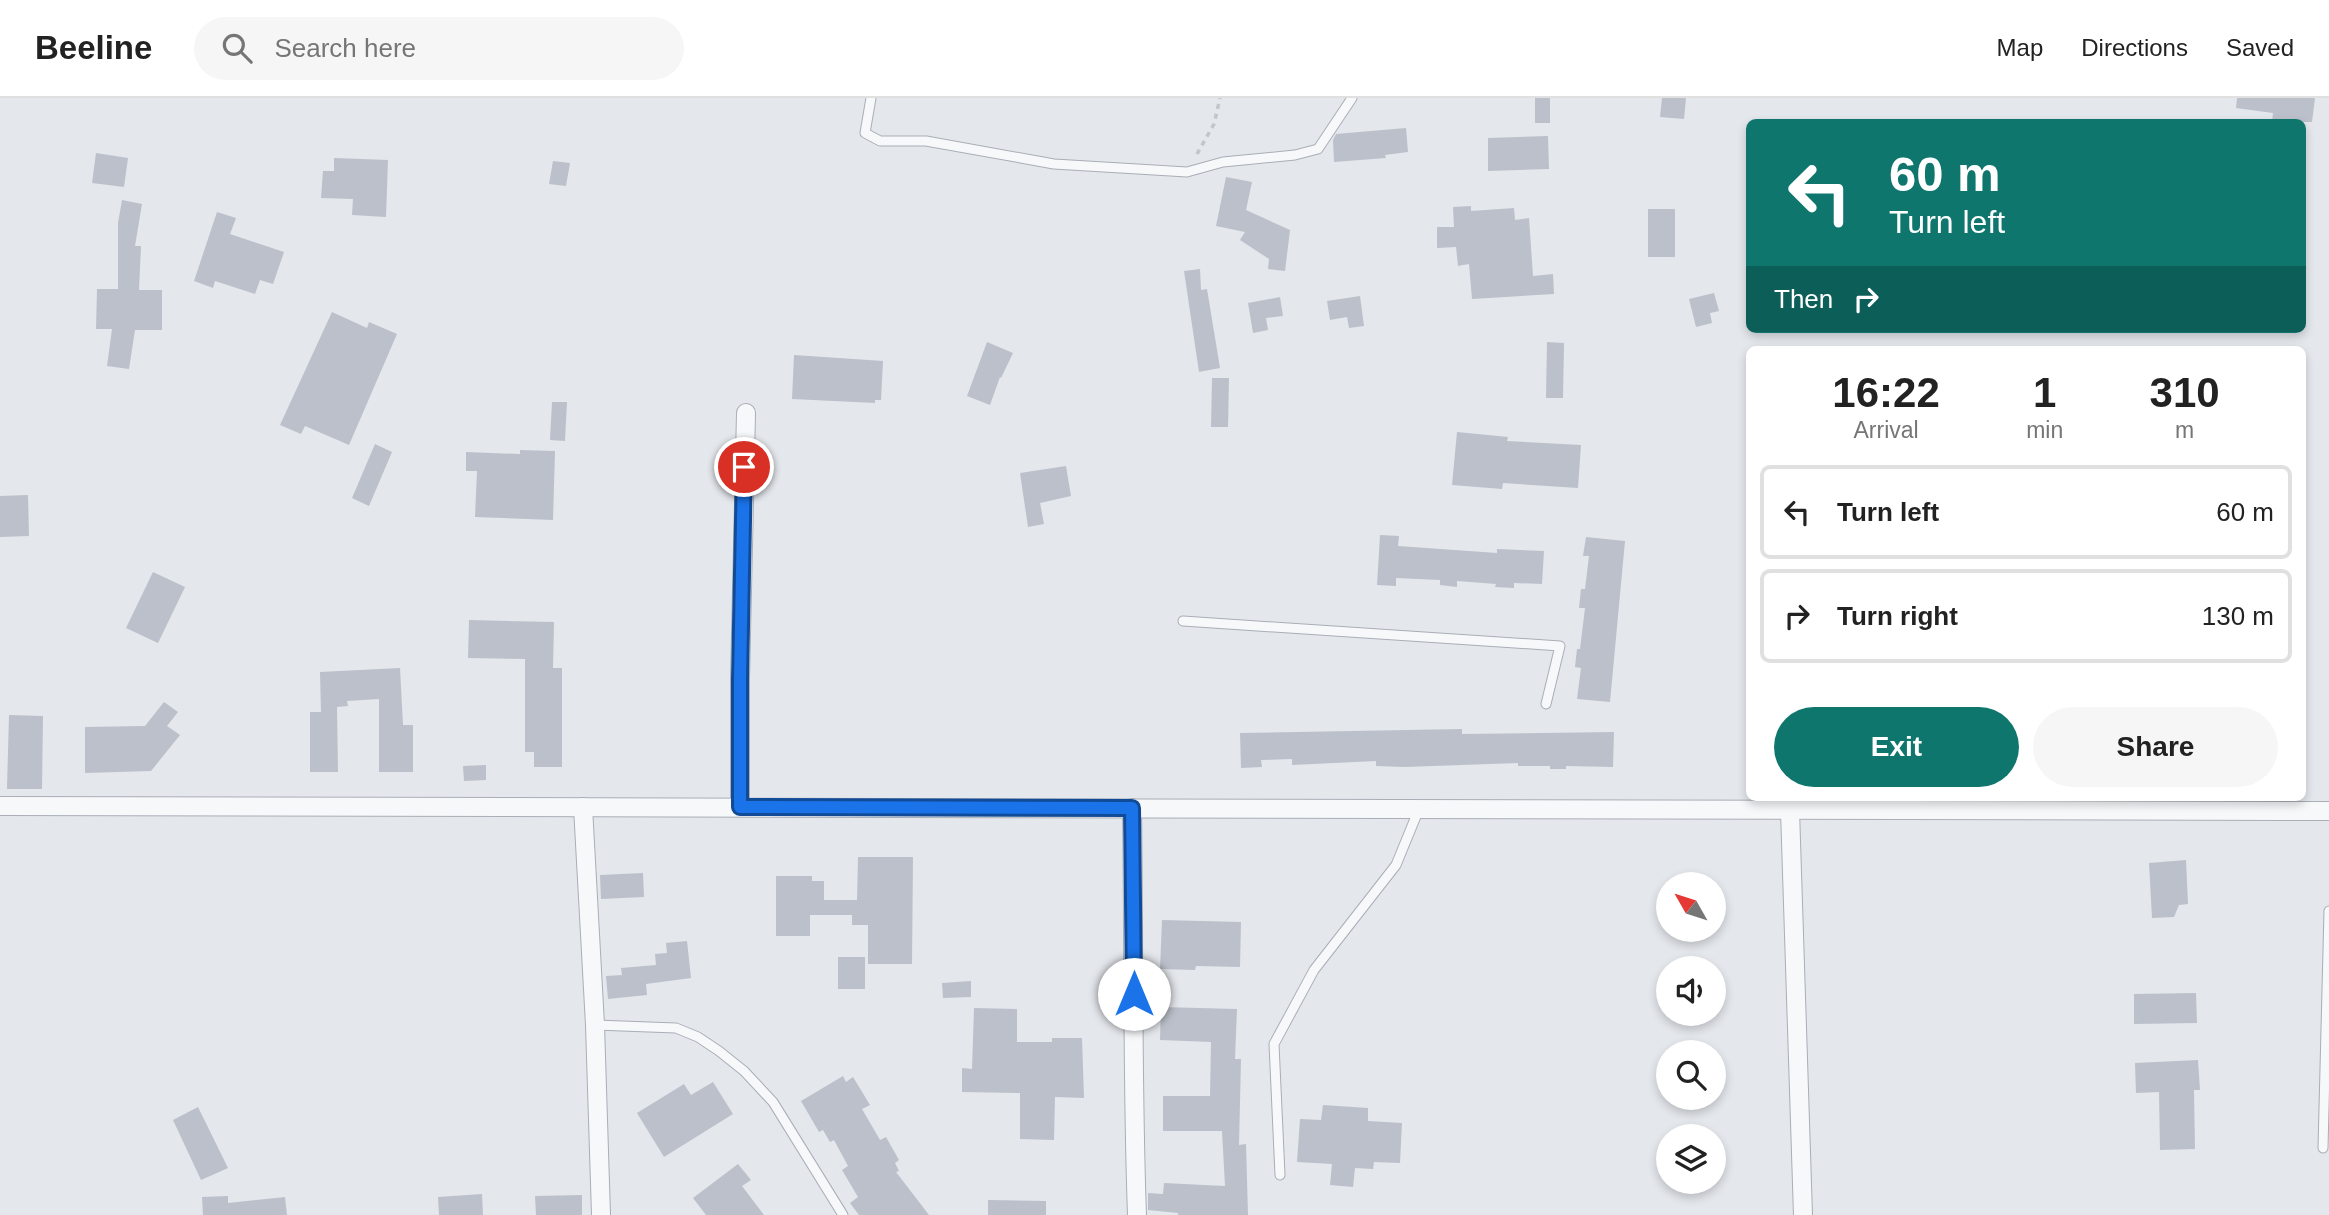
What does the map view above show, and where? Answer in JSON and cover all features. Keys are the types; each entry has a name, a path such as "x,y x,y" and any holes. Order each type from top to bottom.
{"street":[{"path":"740,807 746,414"},
{"path":"0,806 2329,811"},
{"path":"583,807 595,1025 601,1215"},
{"path":"1132,808 1133,1112 1137,1215"},
{"path":"1790,810 1803,1215"}],"lane":[{"path":"870,98 865,133 880,141 926,141 1054,164 1186,172 1223,162 1295,155 1318,149 1353,98"},
{"path":"1183,621 1560,646 1546,704"},
{"path":"1280,1175 1274,1044 1314,970 1396,864 1419,809"},
{"path":"2323,1148 2329,911"},
{"path":"595,1025 676,1028 698,1037 719,1051 744,1071 773,1102 843,1215"}],"path":[{"path":"1186,172 1214,124 1220,98"}],"building":[{"path":"1535,98 1550,98 1550,123 1535,123"},
{"path":"1662,98 1686,98 1684,119 1660,117"},
{"path":"2237,98 2315,98 2312,122 2306,122 2306,119 2272,119 2273,113 2236,108"},
{"path":"1406,128 1408,152 1385,155 1386,158 1334,162 1333,140 1336,134"},
{"path":"1548,136 1549,169 1488,171 1488,138"},
{"path":"96,153 128,158 124,187 92,183"},
{"path":"334,158 388,160 386,217 352,215 353,199 321,198 323,171 334,171"},
{"path":"553,161 570,163 566,186 549,184"},
{"path":"1226,177 1252,182 1246,210 1290,230 1285,271 1268,269 1269,259 1240,240 1245,232 1216,226"},
{"path":"122,200 142,204 135,246 141,246 139,290 162,290 162,330 135,330 129,369 107,366 112,329 96,329 97,289 118,289 118,223"},
{"path":"1471,206 1471,211 1514,208 1515,220 1529,218 1533,276 1553,274 1554,294 1472,299 1469,264 1458,266 1456,247 1437,248 1437,227 1454,227 1453,207"},
{"path":"1648,209 1675,209 1675,257 1648,257"},
{"path":"217,212 236,218 230,234 284,252 273,284 260,280 255,294 215,281 213,288 194,281"},
{"path":"1200,269 1201,290 1207,289 1220,368 1199,372 1184,271"},
{"path":"1714,293 1719,311 1710,313 1712,323 1696,327 1689,299"},
{"path":"1360,296 1364,326 1349,328 1347,317 1330,320 1327,301"},
{"path":"1280,297 1283,316 1266,318 1268,330 1253,333 1248,303"},
{"path":"332,312 367,328 369,322 397,334 349,445 305,426 301,434 280,425"},
{"path":"987,342 1013,353 1000,377 990,405 967,396"},
{"path":"1547,342 1564,343 1563,398 1546,398"},
{"path":"794,355 883,361 881,400 875,400 875,403 792,399"},
{"path":"1212,378 1229,378 1228,427 1211,427"},
{"path":"552,402 567,402 565,441 550,440"},
{"path":"1457,432 1508,437 1507,441 1581,445 1578,488 1503,483 1502,489 1452,485"},
{"path":"375,444 392,452 369,506 352,498"},
{"path":"520,450 555,451 553,520 475,517 477,471 466,471 466,452 520,454"},
{"path":"1066,466 1071,496 1040,503 1044,524 1028,527 1020,473"},
{"path":"28,495 29,536 0,537 0,496"},
{"path":"1380,535 1399,536 1398,546 1497,553 1497,549 1544,551 1542,584 1514,583 1514,588 1457,581 1457,587 1440,585 1440,580 1396,578 1396,586 1377,585"},
{"path":"1586,537 1625,541 1610,702 1577,699 1581,668 1575,667 1585,608 1579,608 1581,589 1585,589 1589,556 1583,556"},
{"path":"153,572 185,587 158,643 126,628"},
{"path":"469,620 554,622 553,668 562,668 562,767 534,767 534,752 525,752 525,659 468,658"},
{"path":"400,668 403,725 413,725 413,772 379,772 379,699 347,701 348,706 337,707 338,772 310,772 310,712 321,712 320,672"},
{"path":"164,702 178,712 167,726 180,735 151,771 85,773 85,727 145,726"},
{"path":"9,715 43,716 42,789 7,789"},
{"path":"1462,729 1462,734 1614,732 1613,767 1566,766 1566,769 1550,769 1550,766 1518,766 1518,763 1405,767 1376,766 1376,761 1292,765 1292,759 1261,760 1262,767 1241,768 1240,733"},
{"path":"486,765 486,780 464,781 463,766"},
{"path":"858,857 913,857 912,964 868,964 868,925 852,925 852,915 810,915 810,936 776,936 776,876 812,876 812,881 824,881 824,900 857,900"},
{"path":"2186,860 2188,904 2179,905 2174,917 2152,918 2149,863"},
{"path":"643,873 644,897 601,899 600,875"},
{"path":"1162,920 1241,922 1240,967 1160,969"},
{"path":"687,941 691,978 646,984 647,995 608,999 606,976 622,975 621,968 656,965 655,954 667,953 666,943"},
{"path":"838,957 865,957 865,989 838,989"},
{"path":"971,981 971,997 943,998 942,983"},
{"path":"2196,993 2197,1023 2134,1024 2134,994"},
{"path":"1161,1007 1237,1009 1235,1059 1241,1059 1239,1145 1246,1144 1248,1215 1178,1215 1148,1210 1148,1193 1163,1194 1164,1183 1225,1186 1222,1131 1163,1131 1163,1096 1210,1096 1211,1042 1160,1040"},
{"path":"974,1008 1017,1009 1017,1042 1052,1042 1052,1038 1082,1038 1084,1098 1055,1097 1054,1140 1020,1139 1020,1093 962,1092 962,1068 972,1069"},
{"path":"2198,1060 2200,1090 2194,1090 2195,1149 2160,1150 2159,1092 2136,1093 2135,1063"},
{"path":"843,1076 846,1082 853,1077 870,1105 862,1109 880,1140 886,1137 899,1160 895,1163 899,1171 896,1172 929,1215 859,1215 850,1203 858,1197 842,1170 848,1166 834,1140 830,1142 823,1130 819,1132 801,1101"},
{"path":"713,1082 733,1114 664,1157 637,1113 684,1084 691,1095"},
{"path":"1323,1105 1368,1108 1368,1121 1402,1123 1400,1163 1374,1162 1373,1169 1355,1168 1353,1187 1330,1185 1332,1164 1297,1162 1300,1119 1321,1120"},
{"path":"198,1107 228,1168 201,1180 173,1120"},
{"path":"738,1164 751,1180 742,1186 764,1215 706,1215 693,1198"},
{"path":"482,1194 483,1215 439,1215 438,1197"},
{"path":"582,1195 582,1215 536,1215 535,1196"},
{"path":"228,1196 228,1203 285,1197 287,1215 203,1215 202,1197"},
{"path":"988,1200 1046,1201 1046,1215 988,1215"}],"route":[{"path":"744,467 740,807 1132,808 1134,994"}]}
